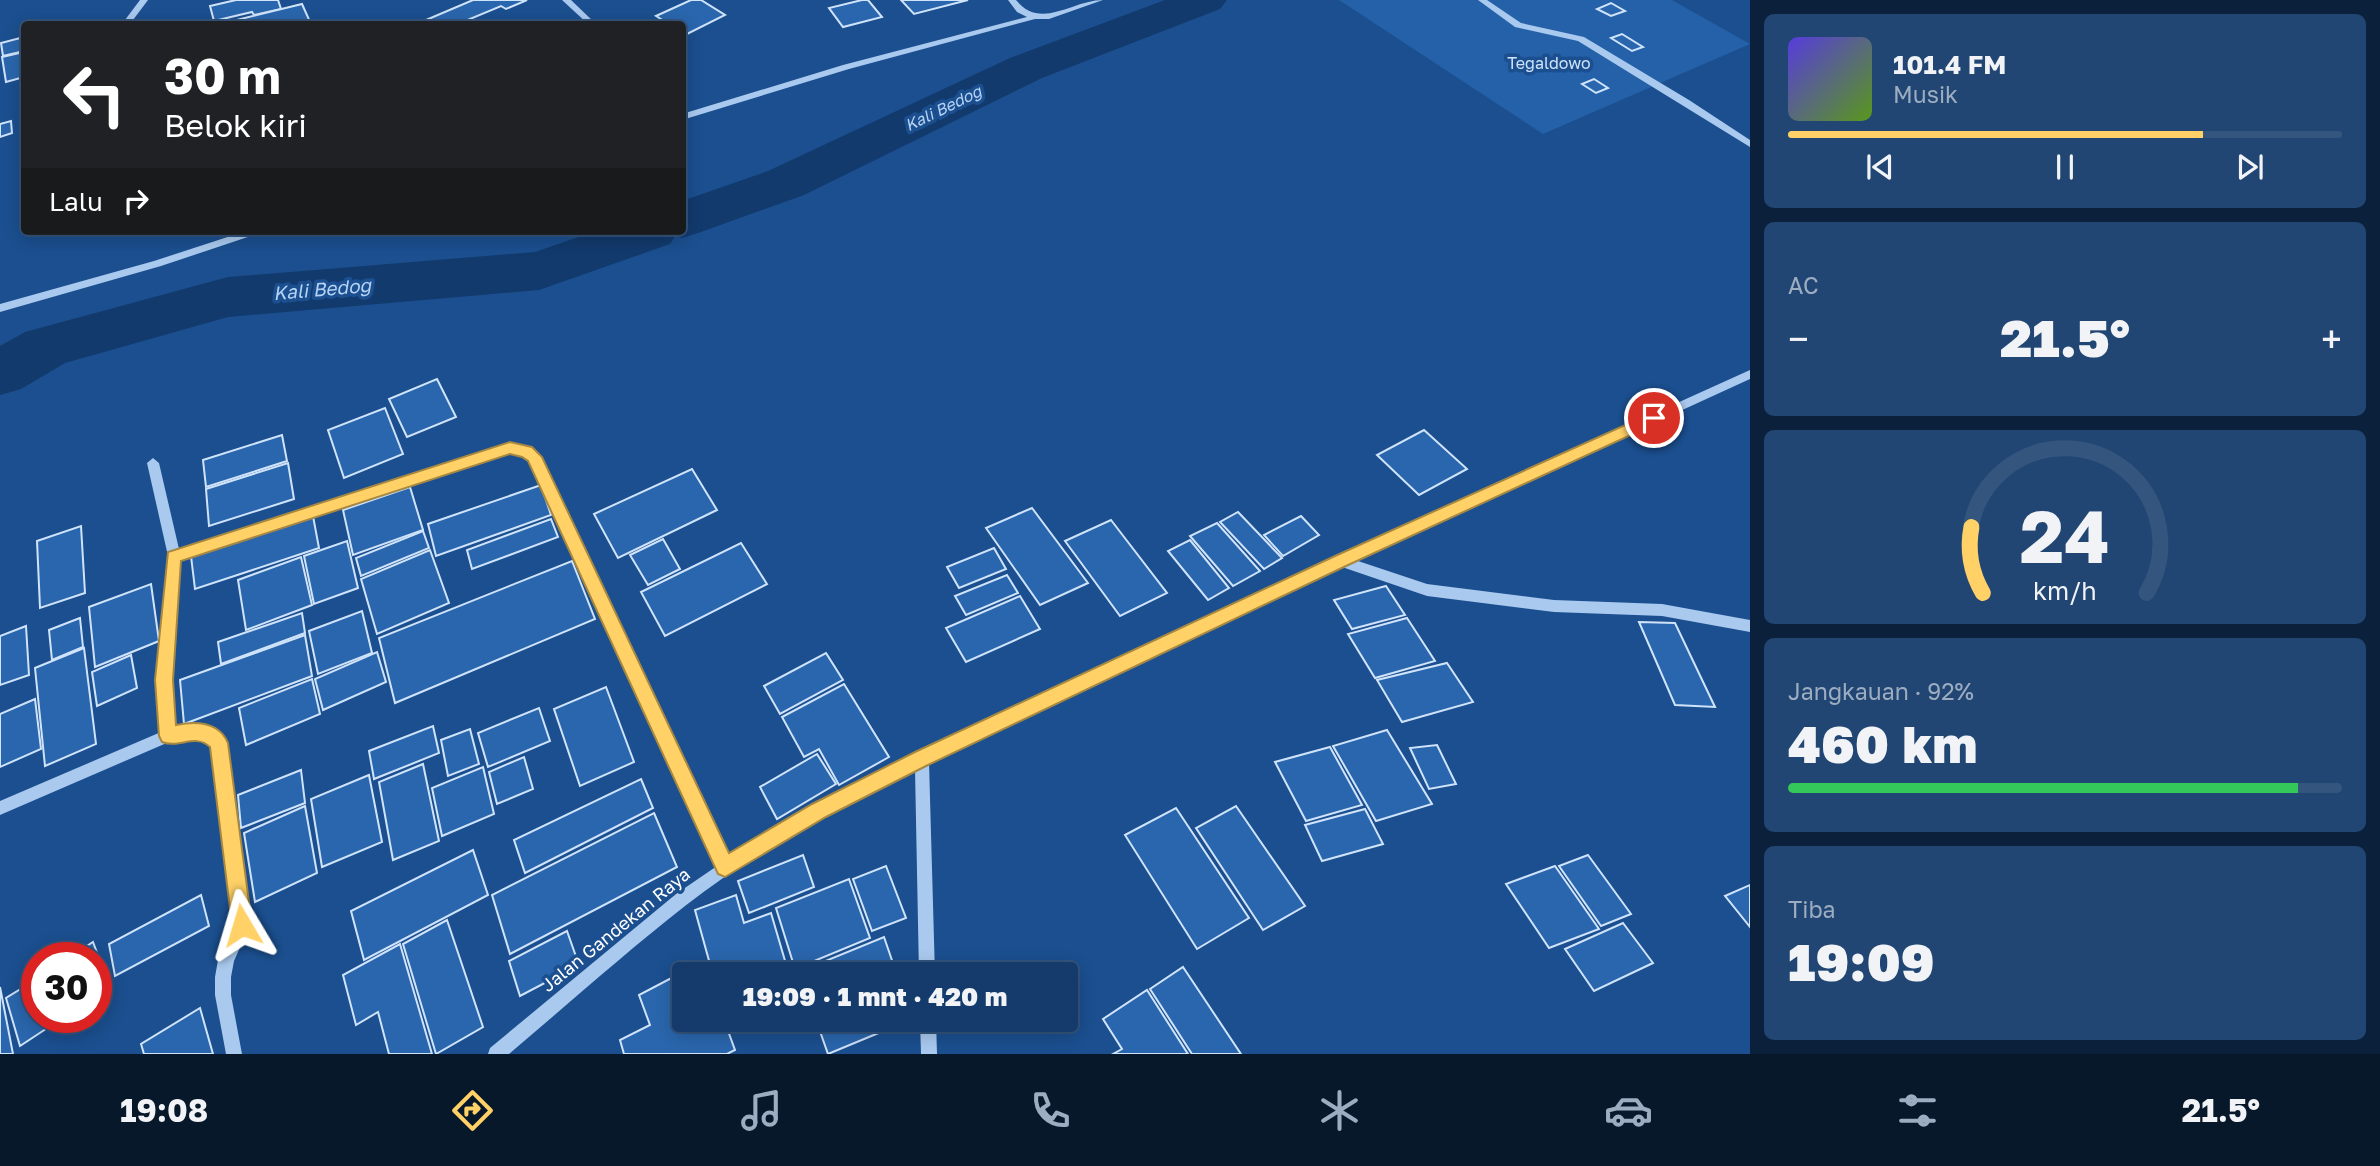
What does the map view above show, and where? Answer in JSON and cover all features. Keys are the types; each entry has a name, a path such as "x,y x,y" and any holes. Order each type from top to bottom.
{"street":[{"path":"128,21 144,0"},
{"path":"566,0 589,21"},
{"path":"1012,0 1020,10 1035,17"},
{"path":"686,116 846,67 1035,17 1046,17 1099,0"},
{"path":"1482,0 1518,25 1581,39 1750,144"},
{"path":"0,308 157,264 227,235"},
{"name":"Jalan Gandekan Raya","path":"496,1054 681,900 725,867 819,810 922,758 1340,561 1750,374"},
{"path":"174,556 510,448 526,452 534,457 725,867"},
{"path":"153,463 174,556 164,680 168,736"},
{"path":"1340,561 1427,590 1554,606 1662,610 1750,626"},
{"path":"0,808 168,736 190,731 208,733 219,743 242,925 226,960 223,977 223,995 234,1054"},
{"path":"922,758 927,962"},
{"path":"928,1032 929,1054"}],"green space":[{"name":"Tegaldowo","path":"1339,0 1672,0 1750,44 1543,134"}],"building":[{"path":"236,0 278,0 281,9 254,15 252,12 214,21 210,6"},
{"path":"473,0 527,0 506,9 501,6 465,21 426,20"},
{"path":"691,0 701,0 725,15 686,34 686,21 664,21 656,16"},
{"path":"868,0 882,17 843,27 829,8"},
{"path":"901,0 968,0 914,14"},
{"path":"1611,3 1625,11 1611,16 1597,9"},
{"path":"302,4 310,21 232,21"},
{"path":"1622,34 1643,47 1632,51 1611,38"},
{"path":"21,38 21,52 3,56 1,43"},
{"path":"21,53 21,78 6,82 2,57"},
{"path":"1594,79 1608,88 1596,93 1582,84"},
{"path":"11,121 12,133 0,137 0,124"},
{"path":"437,379 456,417 407,437 389,399"},
{"path":"385,408 403,454 344,478 328,430"},
{"path":"1424,430 1467,469 1419,495 1377,455"},
{"path":"282,435 287,461 206,487 203,460"},
{"path":"288,463 294,499 209,526 206,489"},
{"path":"692,469 717,510 618,558 594,514"},
{"path":"541,485 551,515 436,556 428,524"},
{"path":"410,487 423,530 353,555 343,510"},
{"path":"1032,508 1088,583 1040,605 986,528"},
{"path":"1238,512 1282,558 1264,569 1220,522"},
{"path":"313,516 319,548 195,589 191,556"},
{"path":"1301,516 1319,535 1283,556 1264,535"},
{"path":"551,519 558,537 472,569 467,550"},
{"path":"1111,520 1167,593 1120,616 1065,541"},
{"path":"1217,523 1260,571 1233,586 1190,536"},
{"path":"81,526 85,593 40,608 37,541"},
{"path":"423,531 429,548 361,576 356,558"},
{"path":"663,539 680,569 648,585 630,555"},
{"path":"1190,540 1229,588 1208,600 1168,551"},
{"path":"347,541 358,588 314,604 304,556"},
{"path":"741,543 767,584 665,636 641,592"},
{"path":"994,548 1006,569 959,588 947,567"},
{"path":"430,550 449,603 377,634 361,579"},
{"path":"301,557 312,605 246,630 238,580"},
{"path":"572,561 595,619 395,703 379,638"},
{"path":"1007,575 1018,593 966,615 955,596"},
{"path":"151,584 159,641 95,667 89,607"},
{"path":"1386,586 1405,615 1352,629 1334,600"},
{"path":"1020,596 1040,629 966,662 946,628"},
{"path":"362,611 372,653 318,674 309,631"},
{"path":"302,613 305,633 221,664 218,642"},
{"path":"80,618 83,647 52,660 49,630"},
{"path":"1407,618 1435,661 1375,678 1348,634"},
{"path":"1639,622 1675,623 1715,707 1675,705"},
{"path":"26,626 29,675 0,685 0,636"},
{"path":"305,635 312,676 184,724 180,680"},
{"path":"84,648 96,744 45,766 35,668"},
{"path":"377,652 386,682 323,710 315,679"},
{"path":"826,653 843,680 780,714 764,686"},
{"path":"131,655 137,688 97,706 92,672"},
{"path":"1447,663 1473,702 1402,722 1377,680"},
{"path":"312,679 320,714 246,745 239,708"},
{"path":"844,684 889,757 839,785 819,749 804,757 782,717"},
{"path":"606,687 634,762 580,786 554,709"},
{"path":"35,699 41,749 0,767 0,714"},
{"path":"539,708 550,741 488,767 478,733"},
{"path":"433,726 439,753 374,779 369,751"},
{"path":"470,729 479,764 448,776 441,740"},
{"path":"1387,730 1432,804 1376,821 1333,746"},
{"path":"1437,745 1456,784 1429,789 1410,748"},
{"path":"1330,747 1362,805 1306,821 1275,762"},
{"path":"817,754 836,784 777,819 760,787"},
{"path":"524,757 533,789 497,804 489,772"},
{"path":"423,764 439,841 393,860 379,782"},
{"path":"483,767 494,814 442,836 432,788"},
{"path":"301,770 305,803 241,828 238,795"},
{"path":"369,775 382,842 322,867 311,799"},
{"path":"641,779 653,808 525,873 514,840"},
{"path":"305,806 317,873 255,902 244,833"},
{"path":"1236,806 1305,906 1263,930 1196,828"},
{"path":"1176,808 1249,918 1197,949 1125,835"},
{"path":"1365,809 1383,844 1322,861 1305,825"},
{"path":"654,813 677,867 510,954 492,895"},
{"path":"473,850 488,895 364,960 351,911"},
{"path":"803,855 814,887 749,913 738,881"},
{"path":"1588,855 1631,914 1601,926 1559,866"},
{"path":"886,866 906,918 872,931 853,879"},
{"path":"1555,866 1599,929 1549,948 1506,884"},
{"path":"849,879 870,938 812,962 793,962 776,908"},
{"path":"1750,885 1750,927 1725,896"},
{"path":"201,895 209,926 115,976 112,942"},
{"path":"736,895 744,923 771,913 785,962 709,962 695,910"},
{"path":"447,920 483,1027 436,1054 403,944"},
{"path":"1623,923 1653,963 1594,991 1565,949"},
{"path":"567,931 579,965 520,996 509,961"},
{"path":"884,937 893,962 823,962"},
{"path":"400,944 432,1054 389,1054 378,1012 356,1025 343,975"},
{"path":"1183,967 1241,1054 1192,1054 1150,989"},
{"path":"672,978 672,1032 728,1032 735,1050 727,1054 624,1054 620,1040 650,1025 639,995"},
{"path":"0,987 13,1054 0,1054"},
{"path":"21,989 21,1033 40,1033 20,1046 6,998"},
{"path":"1147,990 1188,1054 1113,1054 1122,1049 1103,1019"},
{"path":"200,1008 213,1054 144,1054 141,1044"},
{"path":"820,1032 881,1032 828,1054"}],"waterway":[{"name":"Kali Bedog","path":"686,219 786,183 1026,68 1205,0"},
{"name":"Kali Bedog","path":"0,373 46,347 228,297 539,271 640,235"}],"route":[{"path":"242,925 219,743 208,733 190,731 168,736 164,680 174,556 510,448 526,452 534,457 725,867 819,810 922,758 1340,561 1654,418"}]}
